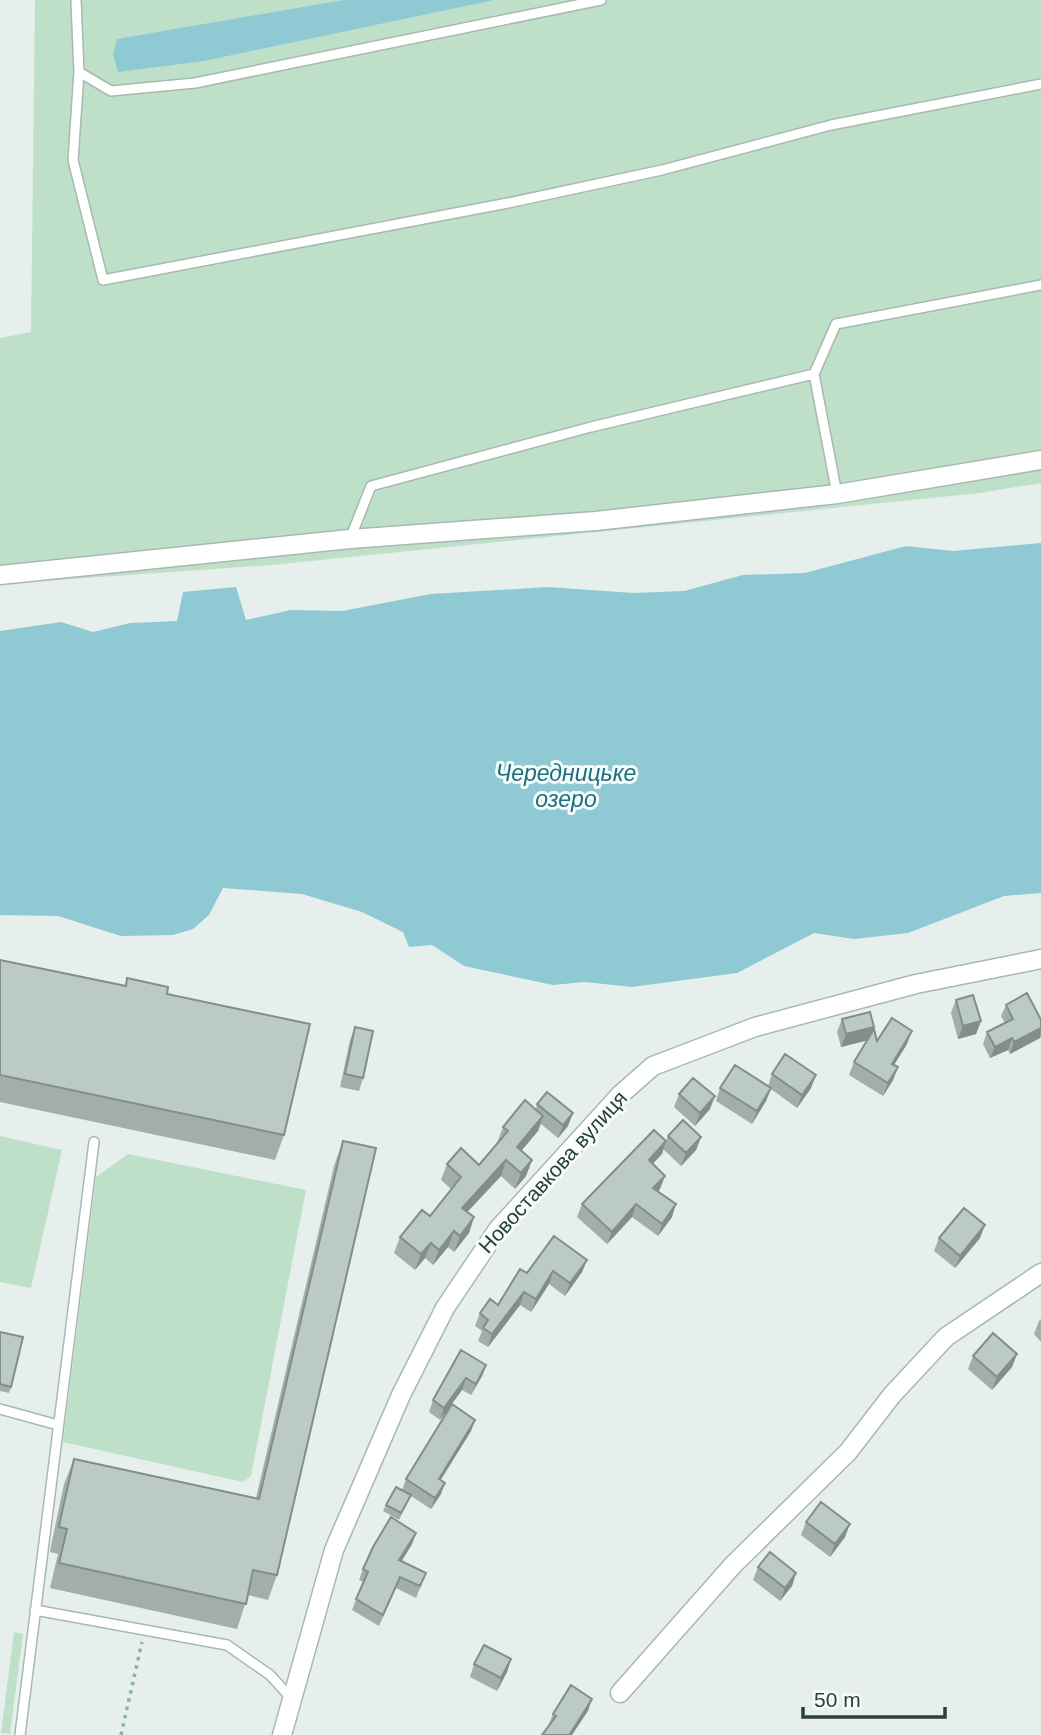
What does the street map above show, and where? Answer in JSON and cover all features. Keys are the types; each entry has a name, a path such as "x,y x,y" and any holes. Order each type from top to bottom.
{"street":[{"path":"0,575 350,539 596,521 837,494 1041,460"},
{"name":"Новоставкова вулиця","path":"282,1735 334,1550 401,1395 444,1308 498,1229 620,1094 653,1066 755,1027 916,984 1041,959"},
{"path":"620,1693 733,1565 848,1452 892,1395 946,1337 1041,1273"}],"lane":[{"path":"76,0 79,72 73,160 103,280 508,203 663,170 831,125 1041,84"},
{"path":"79,72 111,91 195,83 601,0"},
{"path":"837,494 814,374 836,324 1041,285"},
{"path":"350,539 371,486 591,427 814,374"},
{"path":"20,1735 94,1142"},
{"path":"0,1409 58,1425"},
{"path":"35,1611 227,1645 270,1675 292,1699"}],"path":[{"path":"121,1735 145,1630"}],"green space":[{"path":"35,0 1041,0 1041,483 980,493 272,565 0,584 0,338 31,332"},
{"path":"0,1136 62,1150 31,1288 0,1282"},
{"path":"128,1154 306,1190 251,1476 243,1482 63,1442 96,1177"},
{"path":"14,1632 23,1634 10,1734 1,1733"}],"water":[{"path":"344,0 494,0 204,61 118,72 113,54 117,39"},
{"name":"Чередницьке озеро","path":"1041,543 1041,893 1004,896 908,933 854,939 814,933 737,973 632,987 585,982 553,985 464,966 432,945 409,947 403,932 362,912 302,894 223,888 209,915 193,929 173,935 121,936 58,916 0,915 0,631 61,622 93,632 130,623 177,621 183,592 236,587 246,620 291,610 342,611 431,594 548,587 633,593 684,591 743,575 805,573 906,546 953,551"}],"building":[{"path":"0,960 126,986 127,978 168,987 167,994 310,1024 284,1135 0,1075"},
{"path":"1027,993 1041,1020 1041,1028 1014,1042 1012,1038 995,1047 987,1032 1013,1019 1006,1005"},
{"path":"973,995 981,1021 963,1026 956,1000"},
{"path":"870,1012 874,1027 846,1034 842,1019"},
{"path":"892,1018 912,1031 892,1064 898,1067 888,1083 854,1062 874,1029 877,1041"},
{"path":"355,1027 373,1031 363,1078 345,1074"},
{"path":"785,1054 816,1075 802,1095 772,1074"},
{"path":"735,1065 771,1088 757,1111 720,1088"},
{"path":"693,1078 715,1096 700,1113 679,1094"},
{"path":"547,1092 573,1113 563,1125 537,1104"},
{"path":"525,1100 543,1116 517,1147 532,1160 521,1173 506,1160 462,1208 474,1217 460,1236 454,1231 439,1250 431,1243 421,1254 400,1237 422,1210 430,1216 461,1177 447,1164 461,1148 479,1165 508,1131 503,1127"},
{"path":"683,1120 701,1137 686,1153 668,1136"},
{"path":"654,1130 666,1141 649,1160 665,1176 653,1188 676,1204 662,1224 636,1204 612,1232 582,1204"},
{"path":"343,1141 376,1148 277,1575 253,1570 246,1604 59,1563 67,1529 59,1527 74,1459 259,1499"},
{"path":"964,1208 985,1225 960,1256 939,1238"},
{"path":"554,1236 587,1260 570,1283 553,1271 536,1299 524,1292 492,1334 483,1328 488,1320 480,1313 490,1299 498,1305 520,1269 527,1273"},
{"path":"0,1332 23,1337 11,1387 0,1384"},
{"path":"993,1333 1017,1354 997,1377 973,1356"},
{"path":"461,1350 486,1365 476,1384 466,1378 444,1408 433,1400"},
{"path":"452,1404 475,1420 439,1479 445,1483 435,1498 406,1479"},
{"path":"396,1487 411,1495 401,1513 386,1505"},
{"path":"821,1502 850,1524 835,1544 806,1522"},
{"path":"391,1517 416,1533 399,1560 426,1573 420,1586 400,1577 383,1615 356,1599 368,1572 363,1569"},
{"path":"770,1552 796,1573 785,1588 758,1567"},
{"path":"484,1645 511,1659 501,1678 474,1664"},
{"path":"571,1685 592,1699 571,1735 542,1735 556,1716 553,1714"}]}
